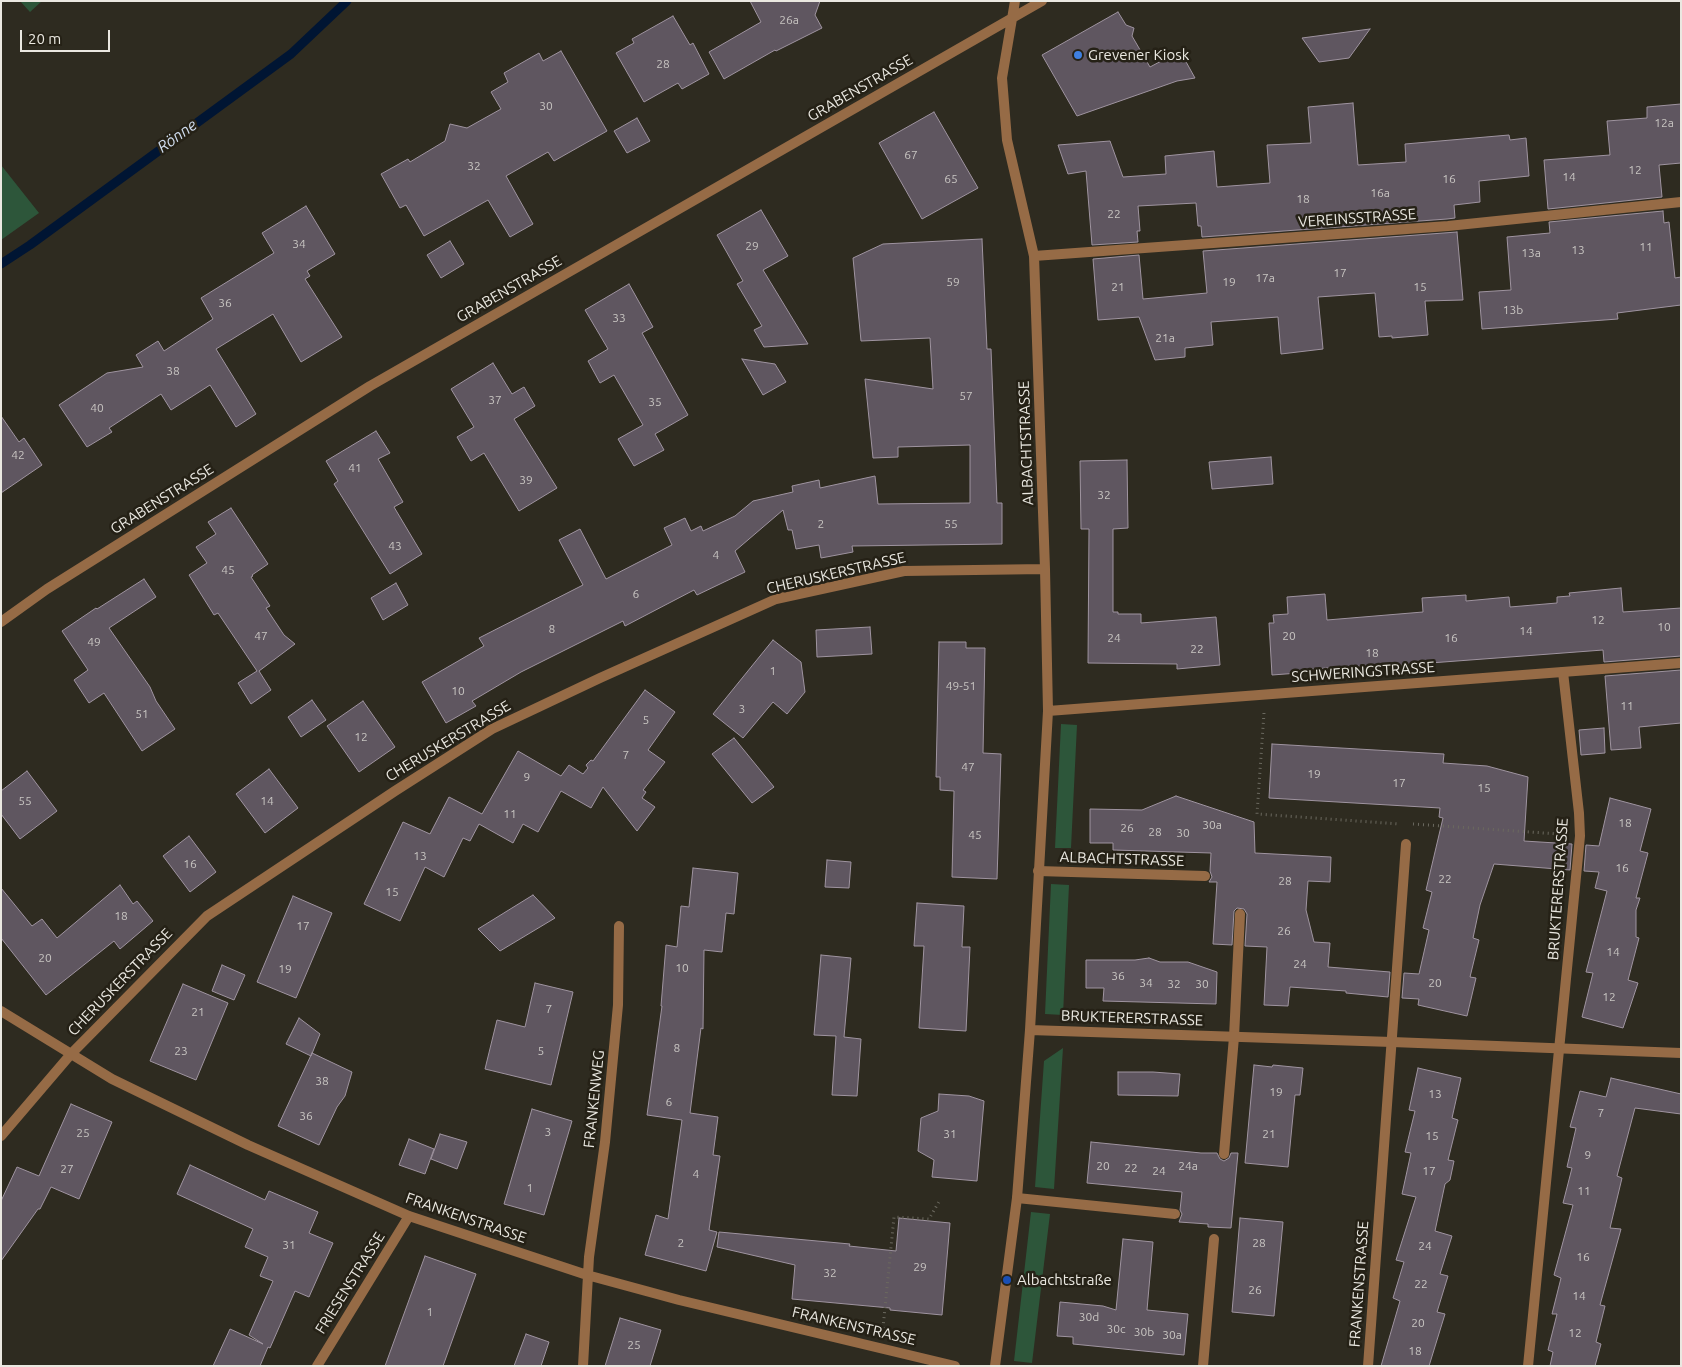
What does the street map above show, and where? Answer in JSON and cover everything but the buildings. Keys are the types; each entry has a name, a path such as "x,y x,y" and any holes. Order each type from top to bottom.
{"street":[{"name":"ALBACHTSTRASSE","path":"995,1366 1017,1198 1030,1030 1048,711 1034,256 1007,140 1002,78 1014,17 1015,1"},
{"name":"GRABENSTRASSE","path":"1,622 47,589 370,386 1042,1"},
{"name":"VEREINSSTRASSE","path":"1034,256 1448,226 1681,202"},
{"name":"CHERUSKERSTRASSE","path":"1,1136 70,1054 207,916 395,790 492,729 776,599 904,571 1045,568"},
{"name":"SCHWERINGSTRASSE","path":"1048,711 1681,663"},
{"name":"BRUKTERERSTRASSE","path":"1528,1366 1580,836 1563,672"},
{"path":"1392,1042 1406,844"},
{"name":"ALBACHTSTRASSE","path":"1038,871 1205,876"},
{"path":"1224,1154 1234,1037 1240,914"},
{"name":"FRANKENWEG","path":"583,1366 587,1275 606,1142 618,1005 618,926"},
{"name":"FRANKENSTRASSE","path":"1,1010 112,1079 248,1145 409,1216 587,1275 679,1300 955,1366"},
{"name":"BRUKTERERSTRASSE","path":"1030,1030 1681,1053"},
{"name":"FRANKENSTRASSE","path":"1368,1366 1392,1042"},
{"path":"1017,1198 1175,1214"},
{"name":"FRIESENSTRASSE","path":"317,1366 409,1216"},
{"path":"1203,1366 1214,1239"}],"path":[{"path":"1265,695 1257,814 1580,836"},
{"path":"882,1331 894,1217 929,1219 940,1200"}],"green space":[{"path":"20,1 42,1 30,12"},
{"path":"1,165 39,213 1,240"},
{"path":"1061,724 1077,725 1071,848 1055,848"},
{"path":"1051,884 1069,885 1063,1015 1045,1014"},
{"path":"1063,1048 1054,1189 1035,1187 1044,1061"},
{"path":"1031,1212 1050,1214 1032,1363 1014,1361"}],"waterway":[{"name":"Rönne","path":"1,264 30,245 291,54 347,1"}],"place":[{"name":"Grevener Kiosk","path":"1078,55"},
{"name":"Albachtstraße","path":"1007,1280"}]}
